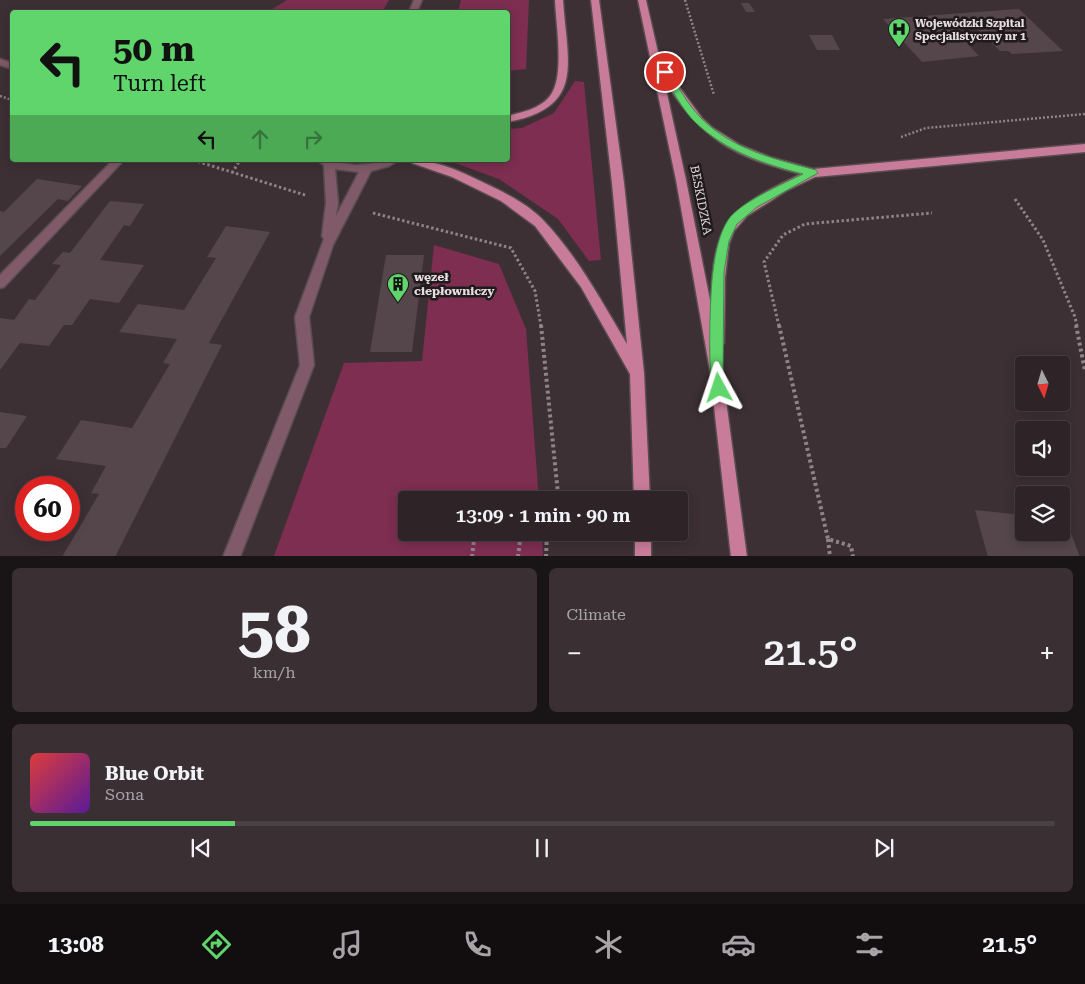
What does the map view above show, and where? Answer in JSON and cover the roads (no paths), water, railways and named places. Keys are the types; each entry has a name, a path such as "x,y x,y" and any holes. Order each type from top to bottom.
{"main road":[{"path":"510,118 539,110 554,98 563,78 559,0"},
{"path":"595,0 618,182 637,374 642,491"},
{"name":"BESKIDZKA","path":"642,0 681,180 717,371 740,556"},
{"path":"654,57 698,120 732,146 776,164 813,173 1085,148"},
{"path":"422,162 456,174 505,198 538,223 585,283 637,374"},
{"path":"717,371 718,272 724,241 733,221 754,204 813,173"},
{"path":"643,541 643,556"}],"street":[{"path":"0,283 117,162"},
{"path":"327,245 332,203 326,162 347,168 367,168 387,162"},
{"path":"231,556 307,365 302,317 327,245 367,168"}],"place":[{"name":"Wojewódzki Szpital Specjalistyczny nr 1","path":"899,48"},
{"name":"węzeł ciepłowniczy","path":"398,303"}]}
